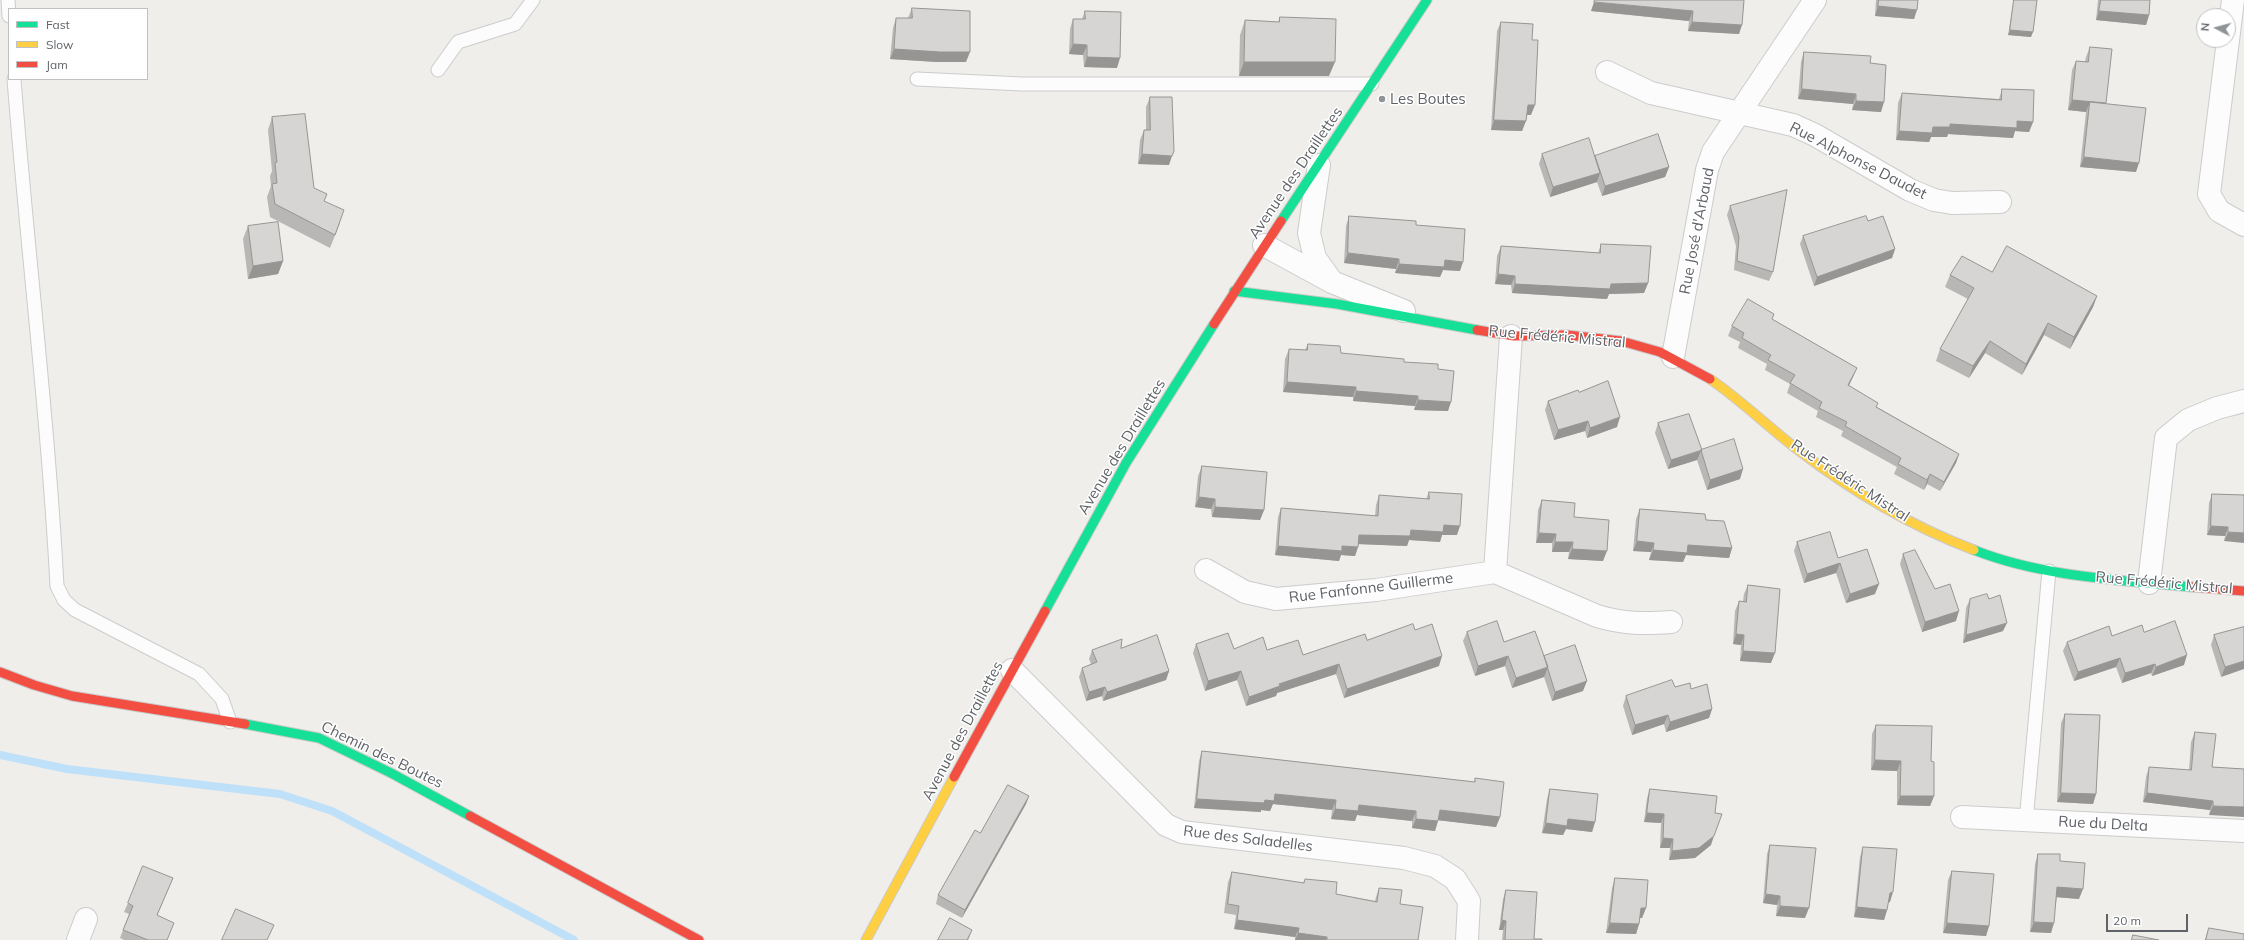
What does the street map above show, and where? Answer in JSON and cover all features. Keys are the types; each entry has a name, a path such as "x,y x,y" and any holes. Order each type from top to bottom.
{"street":[{"name":"Avenue des Draillettes","path":"866,940 874,928 1012,670 1126,463 1234,291 1427,0"},
{"name":"Rue José d'Arbaud","path":"1672,357 1707,170 1713,152 1815,0"},
{"path":"2233,0 2209,194 2219,211 2244,225"},
{"path":"1607,72 1651,94 1741,112"},
{"name":"Rue Alphonse Daudet","path":"1741,112 1792,125 1815,135 1910,190 1934,200 1952,203 2000,202"},
{"path":"1319,165 1309,233 1315,258 1332,282"},
{"name":"Rue Frédéric Mistral","path":"1264,245 1332,282 1429,321"},
{"name":"Rue Frédéric Mistral","path":"1234,291 1277,294 1511,336 1568,335 1606,339 1639,345 1672,357 1714,381 1814,461 1901,517 1971,550 2010,563 2049,571 2149,583 2244,591"},
{"path":"1511,336 1495,572 1598,616 1614,621 1633,624 1672,622"},
{"path":"2149,583 2166,438 2188,420 2217,408 2244,401"},
{"name":"Rue Fanfonne Guillerme","path":"1206,570 1245,592 1276,599 1376,590 1495,572"},
{"name":"Rue des Saladelles","path":"1012,670 1166,825 1182,832 1404,858 1435,866 1456,879 1469,902 1467,940"},
{"name":"Chemin des Boutes","path":"0,672 34,685 72,696 297,732 318,738 345,749 699,940"},
{"name":"Rue du Delta","path":"1962,817 2244,831"},
{"path":"78,940 86,919"},
{"name":"Avenue des Draillettes","path":"871,940 874,928"}],"lane":[{"path":"438,70 458,42 515,24 533,0"},
{"path":"917,79 1022,84 1372,84"},
{"path":"14,80 22,188 50,471 57,586 64,600 75,610 199,674 222,699 230,722"},
{"path":"2026,821 2049,571"}],"building":[{"path":"1595,0 1744,0 1742,25 1692,22 1693,11 1594,2"},
{"path":"1879,0 1918,0 1917,10 1878,6"},
{"path":"2014,0 2037,0 2033,32 2010,30"},
{"path":"2101,0 2150,0 2149,15 2099,11"},
{"path":"912,8 970,11 970,52 894,49 896,18 912,18"},
{"path":"1085,11 1121,12 1120,58 1087,57 1087,45 1073,44 1073,19 1085,19"},
{"path":"1280,17 1336,19 1335,62 1244,62 1245,20 1279,22"},
{"path":"1501,22 1533,24 1532,40 1538,40 1535,105 1528,105 1526,121 1494,120"},
{"path":"2090,47 2112,49 2106,103 2072,100 2076,61 2088,62"},
{"path":"1804,52 1871,56 1870,63 1886,65 1884,102 1856,101 1856,94 1802,89"},
{"path":"2002,89 2034,90 2033,122 2017,121 2017,128 1950,124 1950,127 1933,127 1932,133 1899,131 1902,93 2001,100"},
{"path":"1150,97 1172,97 1174,151 1172,156 1142,154 1144,130 1150,130"},
{"path":"2090,102 2146,108 2139,163 2084,157"},
{"path":"305,114 314,188 327,194 324,201 344,210 335,235 275,204 272,184 277,183 275,163 277,162 272,117"},
{"path":"1658,134 1669,167 1605,186 1595,156"},
{"path":"1589,138 1600,173 1553,187 1542,154"},
{"path":"1787,190 1773,272 1737,261 1739,237 1730,206"},
{"path":"1349,216 1416,221 1416,225 1465,229 1463,262 1445,260 1444,267 1399,264 1399,259 1348,253"},
{"path":"1866,216 1868,221 1883,216 1895,249 1817,277 1803,236"},
{"path":"278,222 283,261 253,266 248,226"},
{"path":"1601,244 1651,246 1648,283 1611,284 1610,289 1515,284 1515,276 1498,274 1501,246 1600,253"},
{"path":"2007,246 2097,296 2074,337 2048,323 2026,364 1990,341 1973,366 1940,349 1974,288 1950,275 1962,256 1992,272"},
{"path":"1748,299 1774,314 1772,319 1857,368 1848,385 1878,403 1876,407 1959,454 1944,482 1930,474 1927,480 1898,464 1901,458 1845,426 1847,422 1819,408 1822,402 1790,383 1795,375 1768,360 1771,355 1742,338 1744,333 1732,326"},
{"path":"1308,344 1340,346 1341,353 1404,359 1404,362 1438,364 1438,369 1454,371 1451,402 1418,400 1418,396 1356,391 1356,387 1287,382 1289,349 1307,350"},
{"path":"1608,381 1620,417 1590,428 1588,421 1558,430 1548,401 1578,390 1579,392"},
{"path":"1689,414 1702,450 1671,460 1658,423"},
{"path":"1734,439 1743,469 1710,480 1701,450"},
{"path":"1202,466 1267,472 1264,510 1215,507 1215,499 1199,497"},
{"path":"1429,492 1462,494 1460,526 1444,525 1443,532 1411,530 1410,536 1359,535 1358,547 1342,546 1342,551 1278,546 1281,508 1378,516 1379,495 1429,499"},
{"path":"2212,494 2244,495 2244,533 2228,532 2228,527 2211,526"},
{"path":"1542,500 1575,503 1574,517 1609,520 1607,551 1572,549 1573,542 1555,542 1556,534 1539,533"},
{"path":"1640,509 1705,514 1706,520 1724,521 1732,548 1688,545 1687,553 1653,550 1654,543 1637,541"},
{"path":"1830,532 1838,558 1867,549 1879,584 1850,594 1840,563 1807,574 1797,542"},
{"path":"1915,550 1935,589 1950,584 1959,611 1925,622 1903,554"},
{"path":"1748,585 1780,589 1775,653 1743,651 1744,635 1736,634 1739,601 1746,602"},
{"path":"1987,594 1989,599 2000,595 2007,623 1966,635 1970,599"},
{"path":"1497,621 1504,642 1535,631 1548,667 1516,678 1508,656 1478,666 1467,632"},
{"path":"2175,621 2187,655 2156,667 2155,664 2125,673 2120,658 2078,672 2067,642 2109,626 2112,636 2142,625 2144,632"},
{"path":"1413,624 1415,630 1432,624 1442,656 1347,689 1339,664 1279,684 1280,686 1249,697 1241,671 1208,681 1196,644 1228,633 1234,649 1263,637 1267,650 1298,640 1303,655 1365,634 1367,640"},
{"path":"2244,627 2244,661 2225,667 2214,635"},
{"path":"1157,635 1169,671 1107,692 1105,687 1089,692 1082,668 1097,662 1092,650 1122,639 1121,648"},
{"path":"1575,645 1587,681 1555,692 1544,656"},
{"path":"1672,680 1675,687 1690,683 1691,689 1707,684 1712,709 1670,722 1668,715 1635,725 1626,696"},
{"path":"2065,714 2100,715 2096,794 2061,793"},
{"path":"1876,725 1932,726 1931,761 1934,762 1934,796 1900,796 1901,761 1875,760"},
{"path":"2195,732 2216,734 2212,767 2244,769 2244,807 2213,806 2213,801 2147,793 2149,767 2191,770"},
{"path":"1202,751 1475,782 1475,778 1504,782 1500,817 1440,810 1438,821 1416,819 1416,811 1359,805 1358,811 1335,809 1336,800 1275,794 1274,801 1265,800 1264,803 1197,799"},
{"path":"1008,785 1029,796 965,910 938,895 975,830 980,833"},
{"path":"1550,789 1598,794 1595,822 1568,819 1567,826 1546,823"},
{"path":"1650,789 1717,796 1715,813 1722,814 1714,836 1699,848 1672,851 1673,839 1663,838 1664,814 1647,813"},
{"path":"1770,845 1816,848 1809,908 1780,906 1780,896 1766,894"},
{"path":"1863,847 1897,849 1893,892 1890,893 1887,910 1857,907"},
{"path":"2038,854 2060,854 2060,861 2085,863 2083,889 2057,887 2054,923 2034,922"},
{"path":"143,866 173,878 157,915 174,923 167,940 148,940 123,930 133,906 128,903"},
{"path":"1952,871 1994,874 1989,926 1947,923"},
{"path":"1232,872 1304,883 1305,879 1337,882 1336,894 1377,902 1379,888 1402,890 1400,904 1423,907 1418,940 1327,940 1327,937 1298,933 1299,928 1237,920 1239,906 1228,904"},
{"path":"1615,878 1648,880 1646,908 1641,908 1639,924 1610,923"},
{"path":"1506,890 1537,892 1534,939 1542,940 1505,940 1506,921 1502,920"},
{"path":"236,909 274,925 267,940 222,940"},
{"path":"950,918 972,930 967,940 938,940"},
{"path":"2209,928 2244,934 2244,940 2206,940"},
{"path":"2133,935 2159,940 2132,940"}],"waterway":[{"path":"0,755 67,769 280,794 332,811 574,940"}],"traffic: fast":[{"path":"1281,221 1427,0"},
{"path":"1234,291 1337,304 1477,330"},
{"path":"1045,611 1126,463 1214,324"},
{"path":"1974,550 2000,559 2054,572 2192,587"},
{"path":"245,724 319,738 391,773 470,816"}],"traffic: slow":[{"path":"1710,379 1797,449 1838,479 1904,518 1927,530 1974,550"},
{"path":"866,940 954,777"}],"traffic: jam":[{"path":"1214,324 1281,221"},
{"path":"1477,330 1514,336 1567,335 1621,341 1660,352 1710,379"},
{"path":"2192,587 2244,591"},
{"path":"954,777 1045,611"},
{"path":"0,672 34,685 72,696 245,724"},
{"path":"470,816 699,940"}],"place":[{"name":"Les Boutes","path":"1382,99"}]}
